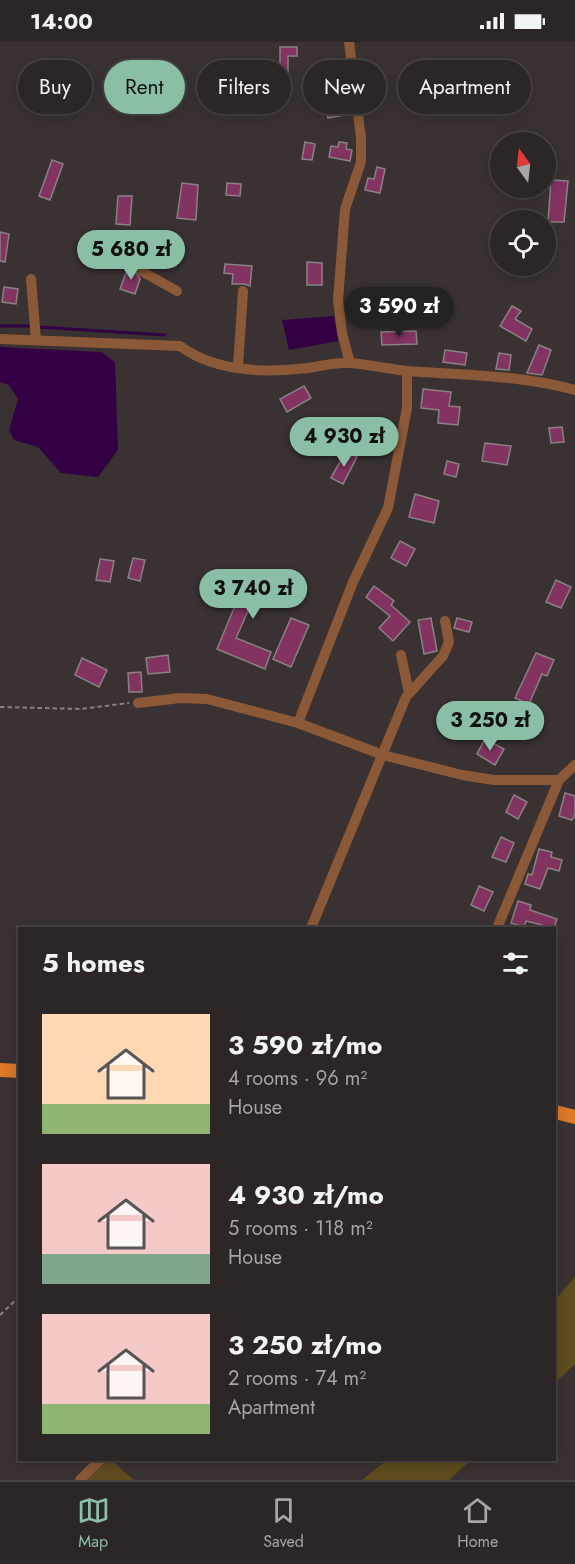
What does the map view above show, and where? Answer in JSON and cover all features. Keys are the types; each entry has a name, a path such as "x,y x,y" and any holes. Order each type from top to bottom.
{"main road":[{"path":"0,1070 18,1071"},
{"path":"556,1112 575,1117"}],"street":[{"path":"349,42 361,138 361,162 345,209 338,300 342,333 350,363"},
{"path":"132,261 142,266 143,272 177,291"},
{"path":"31,279 36,340"},
{"path":"237,367 243,291"},
{"path":"0,339 180,346 191,354 208,361 237,367 286,370 330,363 350,363 407,371 517,378 575,390"},
{"path":"298,723 353,582 388,508 407,408 407,371"},
{"path":"311,927 410,693 443,656 449,642 445,621"},
{"path":"401,655 410,693"},
{"path":"138,703 180,698 207,699 298,723 383,754 479,778 560,780"},
{"path":"497,927 560,780 575,765"},
{"path":"80,1480 99,1461"}],"path":[{"path":"0,707 80,709 138,703"},
{"path":"0,1315 18,1298"}],"shaded area":[{"path":"334,316 339,341 289,350 282,320"},
{"path":"0,347 101,352 115,362 118,450 98,477 61,473 38,447 14,440 9,430 18,399 9,385 0,382"},
{"path":"575,1277 575,1364 556,1382 556,1299"},
{"path":"107,1461 112,1461 134,1480 87,1480"},
{"path":"386,1461 470,1461 449,1480 362,1480"}],"building":[{"path":"280,47 297,47 297,56 288,56 288,60 280,60"},
{"path":"328,114 344,114 344,115 328,118"},
{"path":"305,142 315,144 312,160 302,159"},
{"path":"339,142 347,143 346,149 352,150 350,161 329,157 331,146 338,147"},
{"path":"52,160 63,164 50,200 39,196"},
{"path":"377,167 385,169 380,193 365,190 368,178 374,179"},
{"path":"556,180 568,181 564,222 556,222 556,210 549,210 550,198 556,198"},
{"path":"182,183 198,185 196,220 177,218"},
{"path":"227,183 241,184 240,196 226,195"},
{"path":"118,196 132,196 130,225 116,224"},
{"path":"0,232 9,234 5,262 0,261"},
{"path":"307,262 322,263 322,285 307,285"},
{"path":"225,264 252,266 250,286 232,284 233,274 224,273"},
{"path":"128,267 135,270 140,279 135,294 120,289"},
{"path":"4,287 18,289 16,304 2,302"},
{"path":"512,306 521,311 515,319 532,329 526,341 500,326"},
{"path":"416,331 417,344 382,345 381,332"},
{"path":"539,345 551,350 542,375 527,373"},
{"path":"445,350 467,353 465,365 443,362"},
{"path":"499,353 511,355 509,370 496,369"},
{"path":"304,386 311,398 287,412 280,399"},
{"path":"423,389 451,392 449,406 460,407 458,425 438,423 439,410 421,408"},
{"path":"562,427 564,442 551,443 549,428"},
{"path":"485,443 511,446 507,465 482,461"},
{"path":"346,451 357,457 343,484 331,478"},
{"path":"447,461 459,464 456,477 444,474"},
{"path":"415,494 439,501 434,523 409,517"},
{"path":"400,541 415,549 406,566 391,558"},
{"path":"133,558 145,560 140,581 128,578"},
{"path":"100,559 114,561 110,582 96,580"},
{"path":"256,573 296,590 288,607 256,593 236,638 271,652 265,669 217,649 239,596 245,597"},
{"path":"556,580 571,587 561,608 546,602"},
{"path":"374,586 394,601 391,605 410,622 393,641 379,628 390,616 366,597"},
{"path":"291,618 309,625 291,667 273,659"},
{"path":"431,618 437,651 424,654 418,620"},
{"path":"457,618 472,622 469,632 454,628"},
{"path":"536,653 554,660 547,676 542,674 529,704 515,698"},
{"path":"168,655 170,672 148,674 146,658"},
{"path":"82,658 107,670 99,687 75,675"},
{"path":"141,672 142,692 129,692 128,673"},
{"path":"485,739 504,749 495,765 477,754"},
{"path":"565,793 575,796 575,814 572,820 559,816"},
{"path":"514,795 527,802 518,819 506,812"},
{"path":"501,837 514,843 506,862 492,857"},
{"path":"539,849 552,852 551,857 562,860 559,871 548,868 540,889 525,884 528,874 532,875"},
{"path":"479,886 493,892 484,911 471,905"},
{"path":"518,901 531,905 530,910 557,919 554,927 526,921 524,927 511,923"}],"waterway":[{"path":"0,326 31,326"},
{"path":"38,327 165,335"}]}
